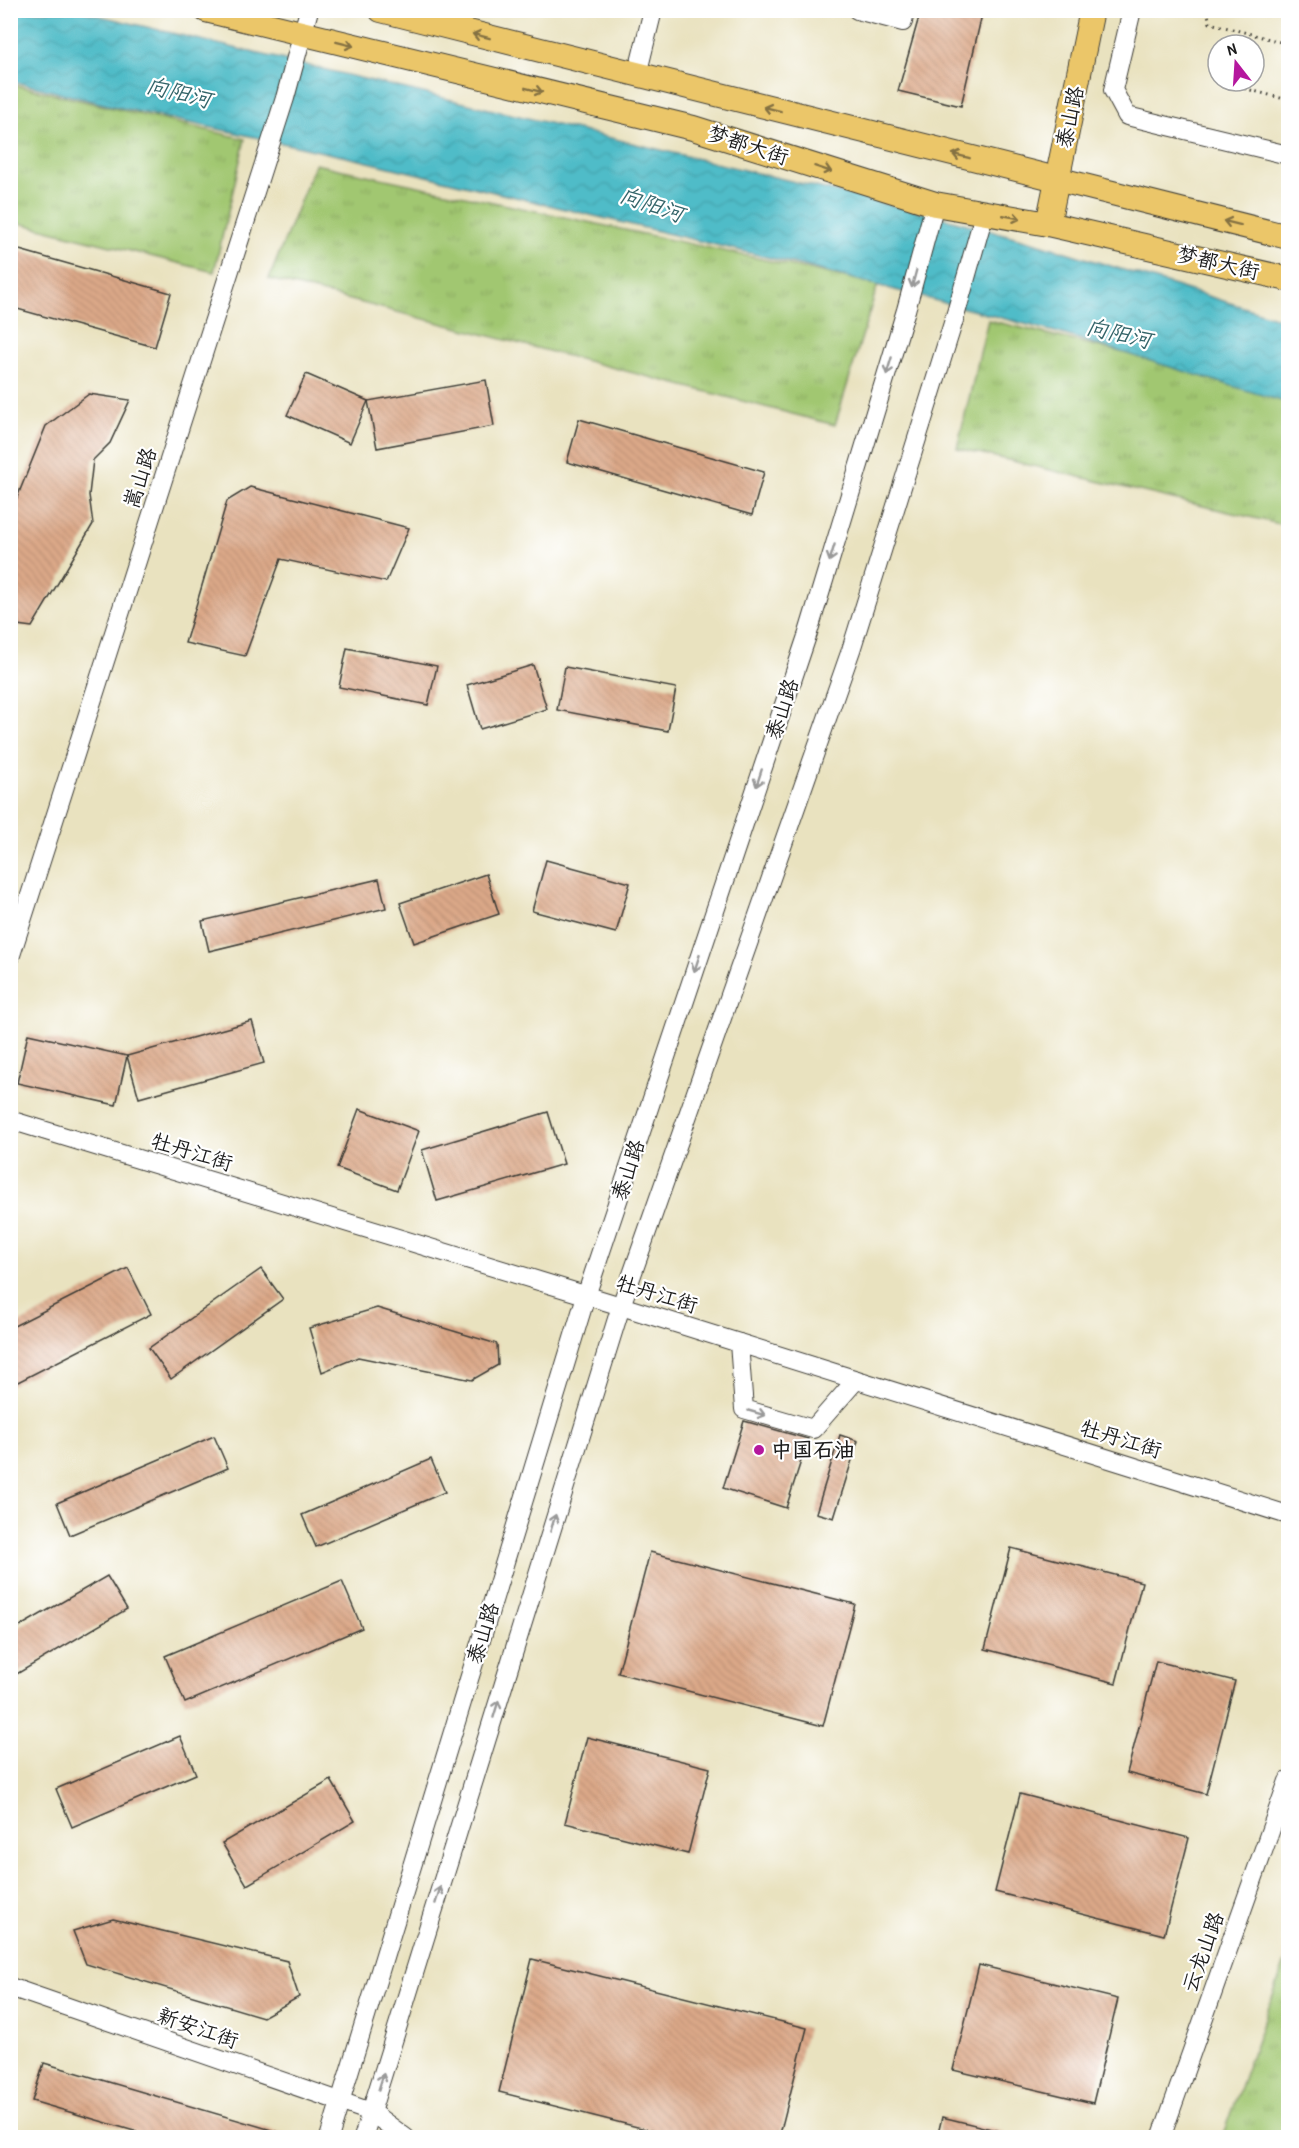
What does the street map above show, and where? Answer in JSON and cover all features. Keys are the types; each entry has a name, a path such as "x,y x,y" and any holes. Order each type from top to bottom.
{"main road":[{"name":"梦都大街","path":"206,10 693,128 935,204 1048,224 1288,279"},
{"name":"梦都大街","path":"381,10 1288,237"},
{"name":"泰山路","path":"1048,224 1092,10"}],"street":[{"name":"嵩山路","path":"10,958 285,98 309,10"},
{"path":"637,75 653,10"},
{"path":"857,10 903,22 905,10"},
{"path":"1132,10 1113,90 1127,116 1288,155"},
{"name":"泰山路","path":"329,2138 586,1296 808,633 906,310 935,204"},
{"name":"泰山路","path":"363,2138 621,1306 851,650 954,320 985,212"},
{"name":"牡丹江街","path":"10,1120 621,1306 1288,1515"},
{"path":"739,1343 744,1409 813,1429 856,1380"},
{"name":"云龙山路","path":"1161,2138 1288,1781"},
{"name":"新安江街","path":"10,1987 371,2112 406,2138"}],"path":[{"path":"1208,10 1210,23 1247,33"},
{"path":"1266,38 1288,44"},
{"path":"1262,93 1288,100"}],"green space":[{"path":"11,84 245,139 214,272 11,221"},
{"path":"315,164 878,284 835,425 269,279"},
{"path":"988,320 1288,392 1288,526 957,448"},
{"path":"1288,1954 1288,2137 1222,2137"}],"water":[{"name":"向阳河","path":"10,11 80,11 933,215 1040,244 1288,321 1288,403 1059,333 804,266 360,160 112,106 11,81"}],"building":[{"path":"921,10 983,10 961,106 898,91"},
{"path":"16,249 171,293 155,347 10,307 10,269"},
{"path":"306,374 368,401 350,443 287,415"},
{"path":"486,380 494,426 377,448 368,401"},
{"path":"89,394 130,400 110,443 93,460 89,495 93,524 32,627 10,624 10,515 46,426"},
{"path":"579,419 764,472 752,515 567,462"},
{"path":"250,487 409,528 386,582 281,559 245,656 185,643 227,501"},
{"path":"347,648 437,666 428,705 339,687"},
{"path":"533,665 547,709 480,729 467,685"},
{"path":"565,667 676,688 668,731 557,710"},
{"path":"546,860 630,883 616,933 532,911"},
{"path":"486,874 499,914 414,943 400,903"},
{"path":"379,879 386,908 209,951 202,921"},
{"path":"252,1021 264,1063 139,1098 127,1056"},
{"path":"28,1034 127,1056 116,1105 17,1083"},
{"path":"359,1109 419,1131 397,1190 337,1168"},
{"path":"548,1112 564,1164 437,1201 422,1150"},
{"path":"128,1268 151,1314 10,1386 10,1328"},
{"path":"261,1269 283,1299 171,1379 149,1348"},
{"path":"377,1308 497,1344 498,1365 472,1380 358,1357 322,1372 309,1328"},
{"path":"744,1421 808,1439 786,1508 723,1488"},
{"path":"840,1435 858,1441 834,1518 816,1513"},
{"path":"214,1436 228,1468 70,1535 57,1503"},
{"path":"431,1459 445,1492 316,1547 302,1515"},
{"path":"1011,1548 1142,1582 1116,1683 985,1649"},
{"path":"650,1552 855,1604 823,1726 618,1673"},
{"path":"107,1576 127,1609 10,1678 10,1632"},
{"path":"342,1581 362,1628 185,1703 165,1656"},
{"path":"1156,1661 1235,1681 1206,1794 1127,1773"},
{"path":"180,1736 196,1774 72,1827 56,1789"},
{"path":"587,1737 710,1768 688,1854 565,1823"},
{"path":"331,1780 355,1821 247,1885 222,1843"},
{"path":"1020,1794 1189,1838 1164,1935 995,1892"},
{"path":"113,1919 287,1961 299,1997 263,2017 86,1964 73,1931"},
{"path":"532,1959 807,2028 779,2138 681,2138 499,2092"},
{"path":"979,1965 1118,1999 1093,2103 953,2070"},
{"path":"44,2063 285,2134 285,2138 158,2138 32,2101"},
{"path":"942,2117 1004,2132 1004,2138 937,2138"}],"place":[{"name":"中国石油","path":"759,1450"}]}
